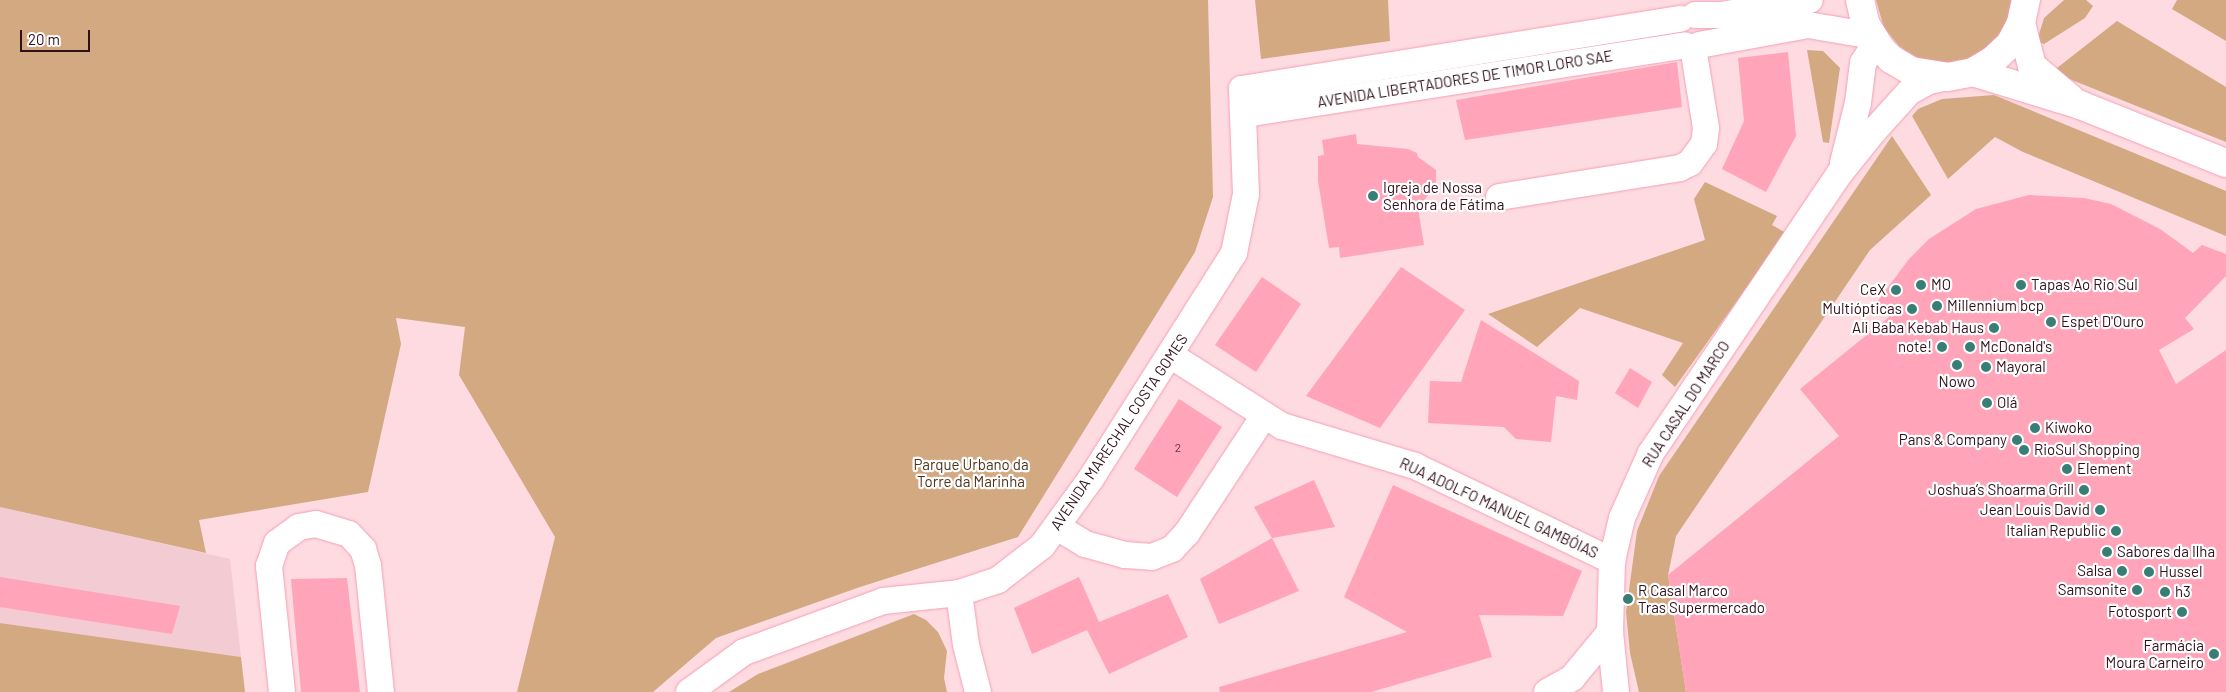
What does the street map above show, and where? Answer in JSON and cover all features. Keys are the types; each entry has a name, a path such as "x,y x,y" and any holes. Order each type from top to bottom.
{"main road":[{"path":"1860,0 1874,39 1891,59 1911,71 1961,74 2080,105 2226,163"},
{"path":"1961,74 1993,60 2010,44 2024,11"},
{"path":"2024,11 2032,66 2048,82 2080,105"}],"street":[{"name":"AVENIDA LIBERTADORES DE TIMOR LORO SAE","path":"1244,102 1687,12 1721,15 1810,0"},
{"path":"1499,198 1680,168 1690,163 1704,144 1706,128 1692,46 1705,39 1706,25 1687,12"},
{"name":"AVENIDA LIBERTADORES DE TIMOR LORO SAE","path":"1244,102 1692,46 1808,26 1874,39"},
{"name":"RUA CASAL DO MARCO","path":"1840,173 1856,112 1863,63 1874,39"},
{"name":"RUA CASAL DO MARCO","path":"1616,692 1610,632 1612,561 1622,518 1651,453 1840,173 1909,92 1929,81 1961,74"},
{"name":"AVENIDA MARECHAL COSTA GOMES","path":"689,692 744,652 883,601 959,593 998,580 1030,558 1057,527 1170,355 1234,253 1246,194 1244,102"},
{"name":"RUA ADOLFO MANUEL GAMBÓIAS","path":"1170,355 1264,416 1294,431 1415,466 1612,561"},
{"path":"1057,527 1085,544 1125,555 1152,557 1172,549 1187,533 1264,416"},
{"path":"282,692 269,566 277,543 299,527 316,524 349,534 363,549 368,565 380,692"},
{"path":"959,593 966,645 978,692"},
{"path":"1546,692 1572,678 1610,632"}],"shaded area":[{"path":"0,507 230,559 241,657 0,623"}],"green space":[{"name":"Parque Urbano da Torre da Marinha","path":"0,0 1208,0 1213,197 1195,252 1018,537 860,587 716,638 653,692 517,692 555,537 459,375 465,327 396,318 401,344 368,492 199,520 206,553 0,507"},
{"path":"1255,0 1388,0 1390,41 1261,59"},
{"path":"1876,0 2016,0 2007,30 1991,49 1969,61 1945,65 1921,60 1900,47 1884,28"},
{"path":"2064,0 2086,0 2093,6 2085,18 2044,44 2037,41 2044,18"},
{"path":"2177,0 2226,0 2226,41 2172,9"},
{"path":"2117,21 2226,87 2226,142 2062,76 2057,68"},
{"path":"1807,50 1823,51 1840,68 1829,143 1823,142"},
{"path":"1994,95 2226,191 2226,236 2023,152 1995,137 1948,179 1912,116 1918,109 1942,99"},
{"path":"1892,136 1931,195 1870,250 1676,536 1668,575 1686,692 1639,692 1630,653 1626,612 1637,531 1659,476"},
{"path":"1705,182 1777,216 1772,225 1786,233 1675,387 1662,375 1683,343 1580,308 1537,347 1488,314 1705,240 1694,199"},
{"path":"914,614 926,620 938,632 947,651 944,678 947,692 729,692 758,674"},
{"path":"0,623 241,657 245,692 0,692"}],"building":[{"path":"1788,52 1796,136 1766,192 1722,169 1744,121 1738,58"},
{"path":"1677,62 1682,107 1465,140 1456,100"},
{"name":"Igreja de Nossa Senhora de Fátima","path":"1356,134 1357,144 1408,149 1417,153 1418,157 1436,170 1436,185 1418,208 1424,245 1340,258 1339,247 1329,248 1318,181 1318,156 1324,155 1322,140"},
{"name":"RioSul Shopping","path":"2029,195 2084,198 2111,204 2160,229 2193,253 2202,245 2226,254 2226,276 2185,318 2194,329 2159,350 2176,384 2226,350 2226,692 1686,692 1668,575 1839,436 1800,389 1889,317 1877,302 1909,259 1929,239 1976,209"},
{"path":"1401,267 1465,310 1380,428 1306,396"},
{"path":"1262,277 1301,304 1256,372 1215,345"},
{"path":"1481,320 1579,381 1577,400 1556,396 1551,442 1516,439 1504,427 1428,423 1430,381 1461,382"},
{"path":"1630,368 1652,382 1638,408 1615,393"},
{"path":"1179,399 1222,427 1177,497 1134,469"},
{"path":"1314,480 1335,527 1272,538 1254,507"},
{"path":"1393,485 1582,571 1563,616 1479,615 1492,657 1371,692 1220,692 1219,687 1407,632 1344,597"},
{"path":"1272,538 1299,591 1219,624 1200,579"},
{"path":"0,577 180,606 172,634 0,607"},
{"path":"1079,577 1099,622 1168,594 1188,637 1109,674 1087,630 1032,654 1014,608"},
{"path":"347,578 360,692 301,692 291,579"}],"place":[{"name":"Igreja de Nossa Senhora de Fátima","path":"1373,196"},
{"name":"MO","path":"1921,285"},
{"name":"Tapas Ao Rio Sul","path":"2021,285"},
{"name":"CeX","path":"1896,290"},
{"name":"Millennium bcp","path":"1937,306"},
{"name":"Multiópticas","path":"1912,309"},
{"name":"Espet D'Ouro","path":"2051,322"},
{"name":"Ali Baba Kebab Haus","path":"1994,328"},
{"name":"note!","path":"1942,347"},
{"name":"McDonald's","path":"1970,347"},
{"name":"Nowo","path":"1957,365"},
{"name":"Mayoral","path":"1986,367"},
{"name":"Olá","path":"1987,403"},
{"name":"Kiwoko","path":"2035,428"},
{"name":"Pans & Company","path":"2017,440"},
{"name":"RioSul Shopping","path":"2024,450"},
{"name":"Element","path":"2067,469"},
{"name":"Joshua’s Shoarma Grill","path":"2084,490"},
{"name":"Jean Louis David","path":"2100,510"},
{"name":"Italian Republic","path":"2116,531"},
{"name":"Sabores da Ilha","path":"2107,552"},
{"name":"Salsa","path":"2122,571"},
{"name":"Hussel","path":"2149,572"},
{"name":"Samsonite","path":"2137,590"},
{"name":"h3","path":"2165,592"},
{"name":"R Casal Marco Tras Supermercado","path":"1628,599"},
{"name":"Fotosport","path":"2182,612"},
{"name":"Farmácia Moura Carneiro","path":"2214,654"}]}
